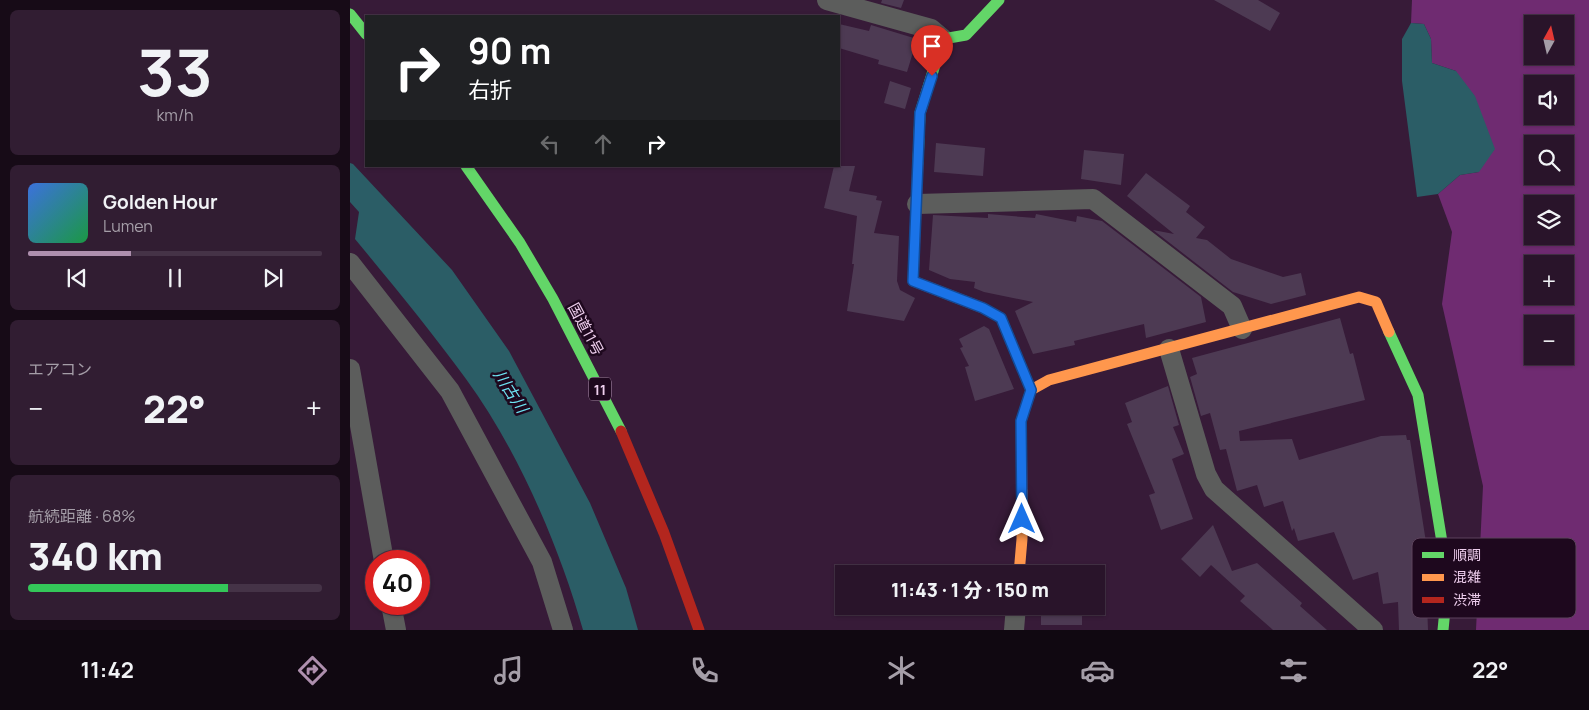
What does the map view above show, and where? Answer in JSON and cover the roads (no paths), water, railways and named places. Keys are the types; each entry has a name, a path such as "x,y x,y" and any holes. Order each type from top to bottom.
{"main road":[{"path":"998,0 966,35 944,39 920,113 913,281 983,308 1001,318 1031,390 1021,421 1022,539 1020,565"},
{"path":"350,14 365,33"},
{"name":"国道11号","path":"467,167 526,253 572,333 623,432 664,532 699,630"},
{"path":"1031,390 1049,380 1359,297 1376,302 1418,395 1441,538"}],"street":[{"path":"827,0 931,29 944,39"},
{"path":"917,204 1093,199 1232,306 1242,329"},
{"path":"350,265 450,391 542,562 563,630"},
{"path":"1169,349 1206,474 1214,489 1373,630"},
{"path":"350,369 382,550"},
{"path":"393,615 396,630"},
{"path":"1014,630 1015,615"}],"water":[{"path":"1411,23 1424,24 1431,39 1432,63 1456,71 1475,96 1495,149 1479,172 1460,175 1438,194 1417,197 1402,81 1402,39"},
{"name":"川古川","path":"350,163 452,270 509,351 590,503 626,588 638,630 583,630 549,532 520,467 503,436 453,361 355,239 359,212 350,202"}]}
